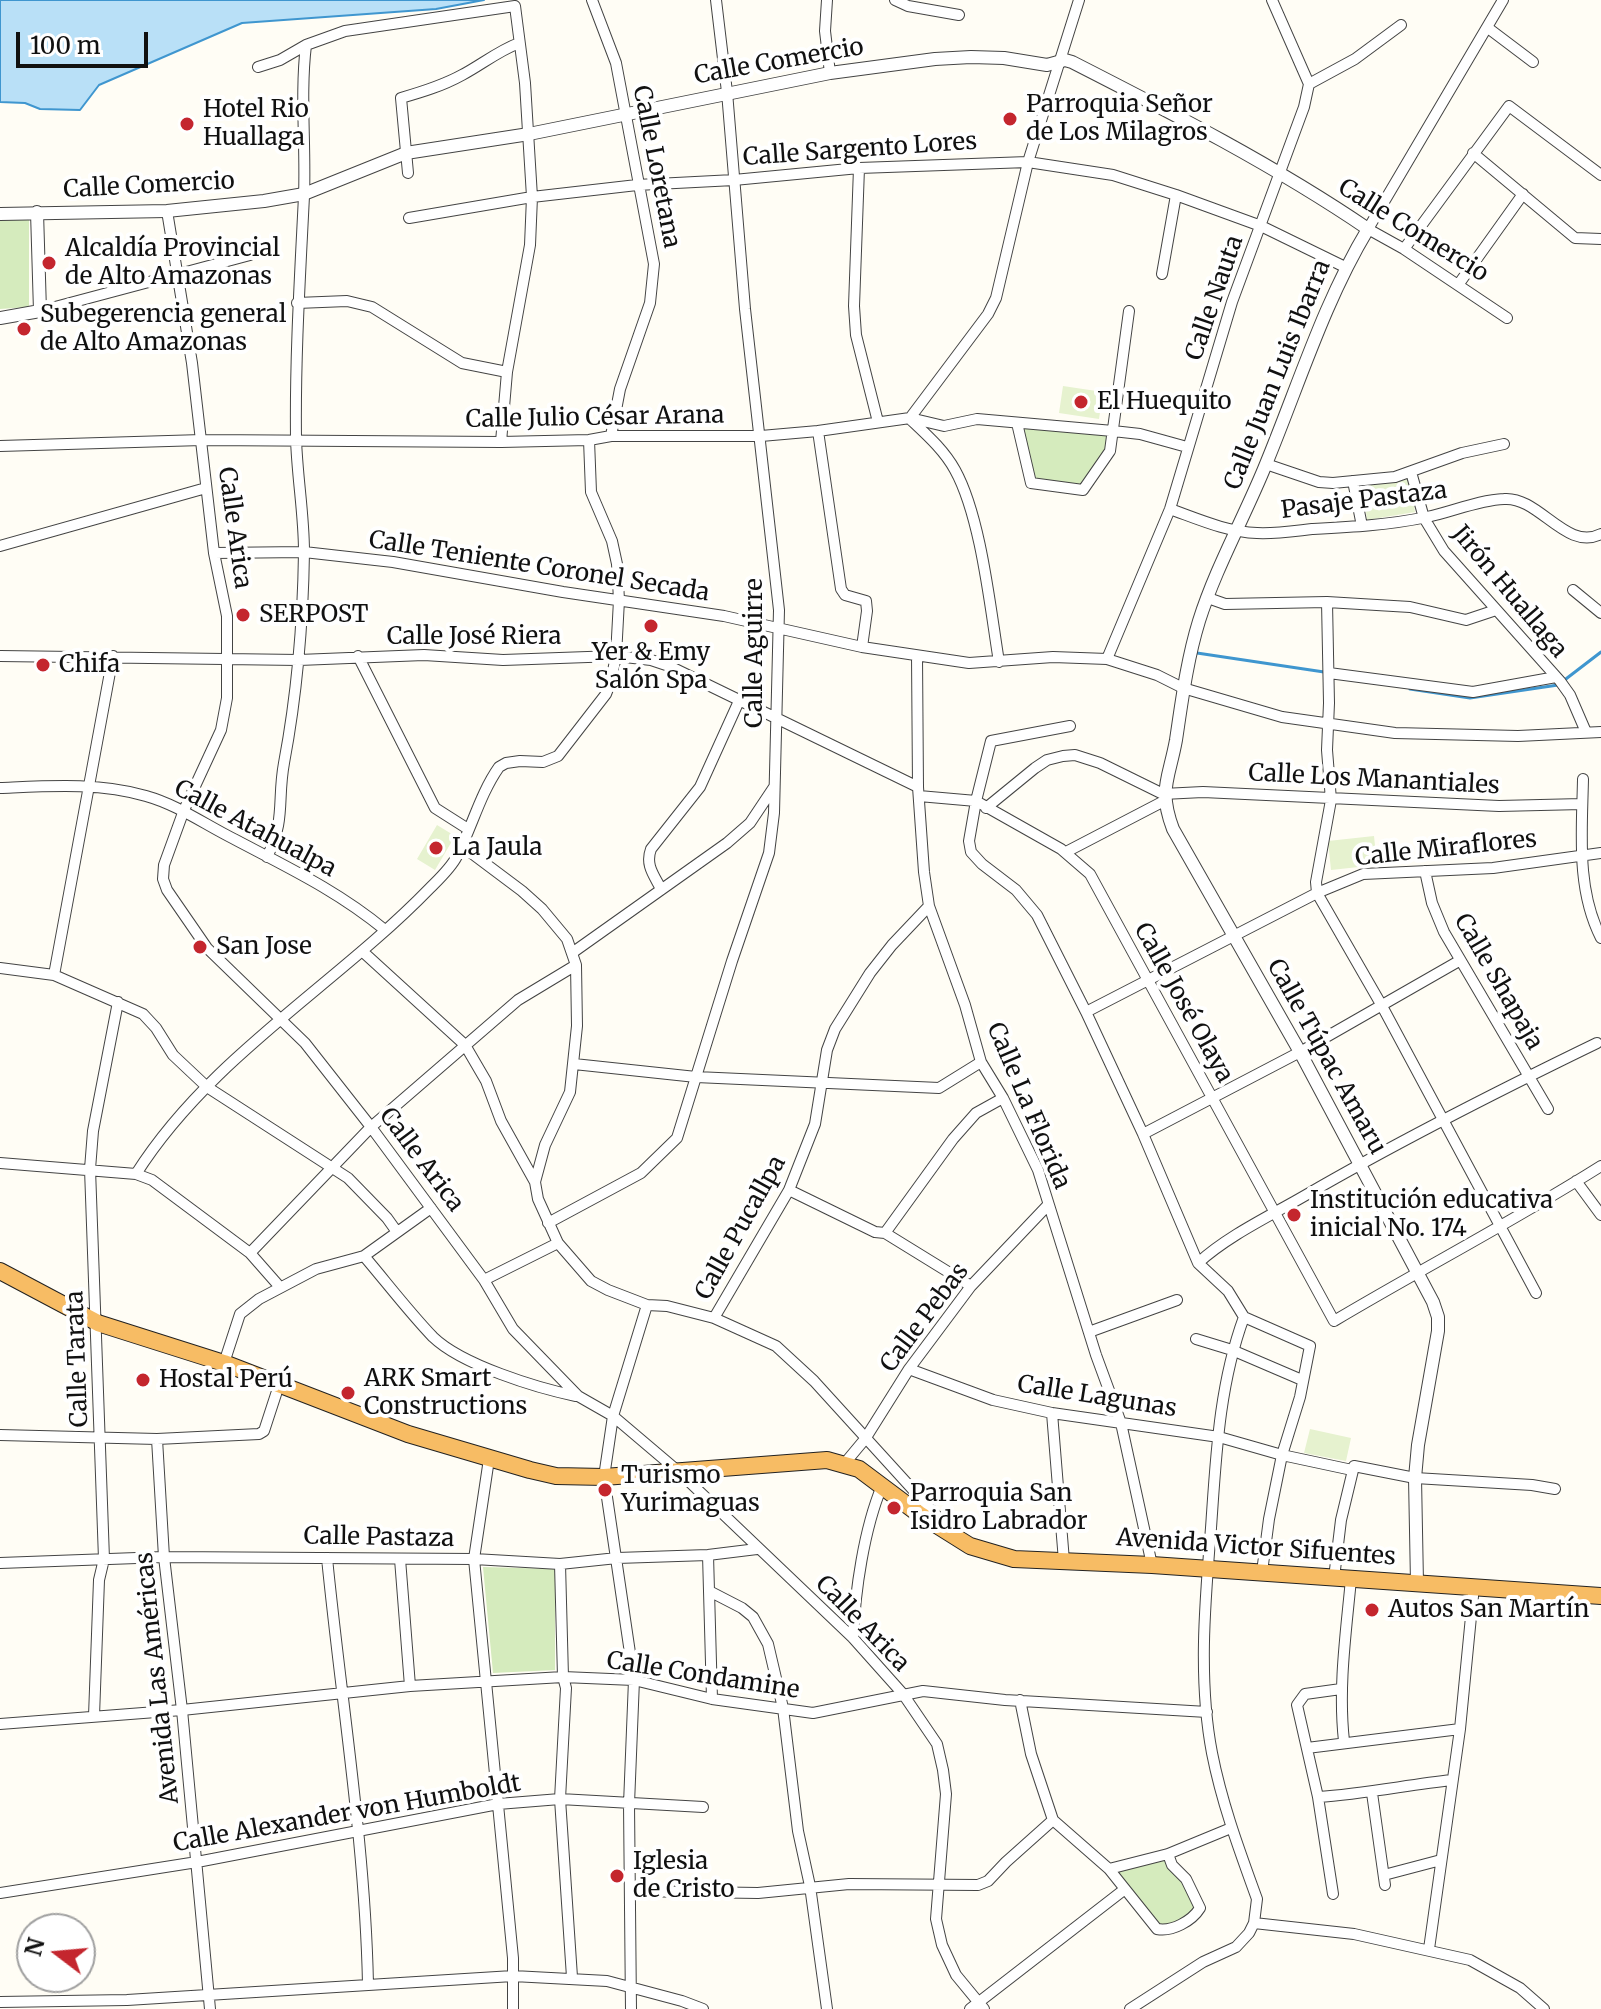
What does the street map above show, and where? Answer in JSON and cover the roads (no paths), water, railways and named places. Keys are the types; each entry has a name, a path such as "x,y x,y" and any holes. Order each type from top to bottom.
{"highway":[{"name":"Avenida Victor Sifuentes","path":"0,1271 98,1323 224,1363 372,1421 489,1459 556,1476 604,1477 827,1460 859,1469 919,1514 981,1551 1014,1559 1152,1565 1601,1596"}],"street":[{"name":"Calle Loretana","path":"592,0 616,63 654,264 650,303 620,389 611,436"},
{"name":"Calle Aguirre","path":"548,1223 641,1173 677,1138 769,853 775,785 780,630 716,0"},
{"path":"827,0 825,31 830,73"},
{"path":"895,0 933,5 959,15"},
{"path":"999,662 969,504 956,471 942,450 910,418 988,314 996,298 1028,162 1079,0"},
{"path":"1272,0 1309,84 1355,59 1401,25"},
{"name":"Calle Juan Luis Ibarra","path":"1164,798 1183,688 1199,621 1345,267 1503,0"},
{"path":"258,67 345,31 515,6 529,134 532,197 530,245 507,372 501,442"},
{"path":"1488,28 1533,62"},
{"path":"408,173 401,98 443,85 519,43"},
{"path":"267,857 277,837 282,815 281,787 299,660 304,552 296,440 297,303 304,194 306,45"},
{"name":"Calle Comercio","path":"0,214 167,211 304,194 406,153 529,134 830,73 971,57 1049,65 1072,62 1280,175 1404,249 1507,318"},
{"path":"280,60 304,66"},
{"name":"Calle Nauta","path":"1107,659 1170,509 1232,302 1280,175 1309,84"},
{"path":"1404,249 1509,106 1601,175"},
{"path":"1473,153 1575,238 1601,239"},
{"name":"Calle Sargento Lores","path":"409,218 532,197 637,185 734,180 859,168 1028,162 1113,175 1176,195 1261,226 1345,267"},
{"path":"859,168 855,321 878,422"},
{"path":"1458,285 1523,194"},
{"path":"1162,274 1176,195"},
{"name":"Calle Arica","path":"167,211 202,440 214,553 227,616 227,698 221,730 184,810 164,865 163,879 167,890 207,948 305,1043 484,1280 513,1329 578,1396 613,1416 679,1472 853,1638 903,1694 937,1744 946,1794 936,1919 942,1945 956,1975 977,2007"},
{"path":"37,212 40,311"},
{"path":"0,318 40,311 250,255"},
{"path":"297,303 360,302 462,363 507,372"},
{"path":"1017,423 1031,483 1083,490 1110,451 1129,311"},
{"name":"Calle Julio César Arana","path":"0,446 202,440 501,442 589,440 611,436 761,436 910,418 944,426 977,419 1113,431 1140,434 1187,447"},
{"path":"818,431 841,589 845,595 866,601 862,647"},
{"path":"136,1174 152,1148 207,1087 279,1019 385,930 456,859 499,767 520,761 543,762 558,756 606,694 616,656 617,564 612,541 591,492 589,440"},
{"path":"1266,464 1319,482 1353,481 1395,477 1462,453 1504,444"},
{"name":"Jirón Huallaga","path":"1411,472 1424,518 1444,551 1559,681 1576,707 1586,732"},
{"path":"1353,481 1362,526"},
{"path":"0,546 206,488"},
{"name":"Pasaje Pastaza","path":"1170,509 1237,530 1258,533 1424,518 1501,499 1516,499 1531,505 1575,535 1585,538 1601,534"},
{"name":"Calle Teniente Coronel Secada","path":"214,553 304,552 393,562 724,616 862,647 969,663 1065,656 1107,659 1157,675 1183,688 1282,717 1395,733 1518,736 1601,732"},
{"path":"1573,590 1601,613"},
{"path":"1208,598 1225,604 1327,602 1410,607 1466,620 1496,610"},
{"path":"1327,602 1327,723 1331,800 1316,882 1317,893 1382,1006 1536,1293"},
{"name":"Calle José Riera","path":"0,656 299,660 424,655 503,660 616,656 651,660 776,718 919,792"},
{"path":"54,975 113,656"},
{"path":"358,656 435,808 468,829"},
{"name":"Calle La Florida","path":"917,656 919,792 929,906 965,1005 981,1062 1003,1098 1038,1170 1121,1423 1152,1565"},
{"path":"1329,673 1473,692 1559,681"},
{"path":"661,889 649,865 651,849 700,787 739,701"},
{"path":"1070,726 991,741 976,801 969,841 971,852 1028,902 1086,1012 1198,1263 1228,1291 1244,1317 1310,1346 1300,1397 1282,1455 1262,1572"},
{"path":"986,808 1047,760 1075,755 1100,763 1164,798"},
{"path":"1583,779 1582,854 1591,919 1601,938"},
{"path":"572,953 738,833 750,823 775,785"},
{"name":"Calle Atahualpa","path":"0,788 112,789 146,796 184,810 353,904 385,930"},
{"name":"Calle José Olaya","path":"919,792 976,801 1066,852 1090,874 1334,1321 1417,1271"},
{"name":"Calle Los Manantiales","path":"1164,798 1203,792 1499,806 1582,804"},
{"path":"1066,852 1164,798"},
{"name":"Calle Túpac Amaru","path":"1164,798 1173,829 1300,1052 1417,1271 1438,1317 1415,1478 1417,1583"},
{"path":"462,846 542,909 567,939 576,965 578,994 570,1092 545,1145 535,1182"},
{"name":"Calle Miraflores","path":"1086,1012 1317,893 1363,874 1493,868 1601,853"},
{"name":"Calle Shapaja","path":"1425,871 1432,903 1459,961 1548,1109"},
{"name":"Calle Pucallpa","path":"714,1318 789,1190 815,1124 827,1050 852,1002 892,945 929,906"},
{"path":"362,951 465,1045 486,1081 501,1121 535,1182 538,1199 558,1243 591,1281 647,1305 667,1306 714,1318 776,1346 793,1359 958,1538"},
{"path":"1143,1134 1300,1052 1459,961"},
{"path":"250,1253 371,1127 518,1000 576,965"},
{"path":"0,968 54,975 143,1014 173,1055 207,1087 348,1178 397,1232"},
{"name":"Calle Tarata","path":"94,1716 98,1594 104,1559 98,1323 90,1169 93,1131 118,1002"},
{"path":"1198,1263 1360,1163 1597,1043"},
{"path":"574,1064 696,1077 939,1088 981,1062"},
{"path":"885,1233 953,1139 976,1113 1003,1098"},
{"path":"0,1163 136,1174 167,1189 250,1253 279,1286"},
{"path":"1417,1271 1500,1227 1601,1166"},
{"path":"1576,1181 1601,1215"},
{"path":"789,1190 875,1232 885,1233 971,1286"},
{"name":"Calle Pebas","path":"845,1463 971,1286 1048,1205"},
{"path":"224,1363 240,1314 279,1286 316,1269 364,1256 431,1208"},
{"path":"484,1280 558,1243"},
{"path":"364,1256 435,1338 456,1354 548,1389 578,1396"},
{"path":"1089,1332 1177,1300"},
{"path":"631,2009 629,1804 634,1680 604,1477 613,1416 647,1305"},
{"path":"1130,2009 1203,1962 1236,1947 1254,1923 1257,1899 1231,1828 1213,1755 1204,1684 1208,1569 1219,1437 1226,1374 1244,1317"},
{"path":"1196,1339 1232,1350 1302,1380"},
{"name":"Calle Lagunas","path":"909,1369 962,1390 1052,1413 1219,1437 1282,1455 1353,1468"},
{"path":"0,1435 157,1439 261,1433 279,1385"},
{"path":"1052,1413 1064,1561"},
{"name":"Avenida Las Américas","path":"157,1439 164,1557 182,1710 210,2009"},
{"path":"489,1459 474,1559 513,1976 513,2009"},
{"path":"1344,1741 1341,1520 1353,1468 1415,1478 1555,1489"},
{"path":"853,1638 854,1612 865,1548 882,1486"},
{"name":"Calle Pastaza","path":"0,1563 164,1557 474,1559 560,1564 757,1549"},
{"path":"708,1555 712,1699"},
{"path":"327,1558 359,1832 368,1984"},
{"path":"400,1559 410,1686"},
{"path":"560,1564 563,1677 566,1688 560,1799 572,1977"},
{"path":"1429,1949 1460,1729 1474,1586"},
{"path":"711,1592 742,1608 761,1629 768,1644 783,1708 798,1831 810,1886 827,2009"},
{"name":"Calle Condamine","path":"0,1724 182,1710 410,1686 563,1677 634,1680 712,1699 813,1713 923,1691 1207,1712"},
{"path":"1333,1894 1318,1797 1298,1714 1298,1701 1305,1694 1341,1689"},
{"path":"1020,1700 1031,1754 1053,1820 1109,1869 1158,1930 1172,1929 1196,1915 1200,1908 1186,1879 1172,1865 1168,1854"},
{"path":"1307,1748 1460,1729"},
{"path":"1318,1797 1372,1793 1405,1785 1452,1780"},
{"path":"1372,1793 1384,1880 1441,1860"},
{"name":"Calle Alexander von Humboldt","path":"0,1893 197,1862 498,1804 560,1799 703,1807"},
{"path":"630,1891 758,1893 810,1886 978,1885 988,1881 1053,1820"},
{"path":"1109,1869 1168,1854 1231,1828"},
{"path":"977,2007 1125,1889"},
{"path":"1254,1923 1354,1934 1470,1960 1520,1988 1544,2009"},
{"path":"0,2002 127,2000 513,1976 572,1977 631,1987 703,2009"}],"water":[{"path":"0,0 484,0 436,9 242,23 99,85 80,110 40,109 25,103 0,102"}],"waterway":[{"path":"1410,689 1470,698 1558,685 1601,652"},
{"path":"1197,653 1324,672"}],"place":[{"name":"Parroquia Señor de Los Milagros","path":"1010,119"},
{"name":"Hotel Rio Huallaga","path":"187,124"},
{"name":"Alcaldía Provincial de Alto Amazonas","path":"49,263"},
{"name":"Subegerencia general de Alto Amazonas","path":"24,329"},
{"name":"El Huequito","path":"1081,402"},
{"name":"SERPOST","path":"243,615"},
{"name":"Yer & Emy Salón Spa","path":"651,626"},
{"name":"Chifa","path":"43,665"},
{"name":"La Jaula","path":"436,848"},
{"name":"San Jose","path":"200,947"},
{"name":"Institución educativa inicial No. 174","path":"1294,1215"},
{"name":"Hostal Perú","path":"143,1380"},
{"name":"ARK Smart Constructions","path":"348,1393"},
{"name":"Turismo Yurimaguas","path":"605,1490"},
{"name":"Parroquia San Isidro Labrador","path":"894,1508"},
{"name":"Autos San Martín","path":"1372,1610"},
{"name":"Iglesia de Cristo","path":"617,1876"}]}
